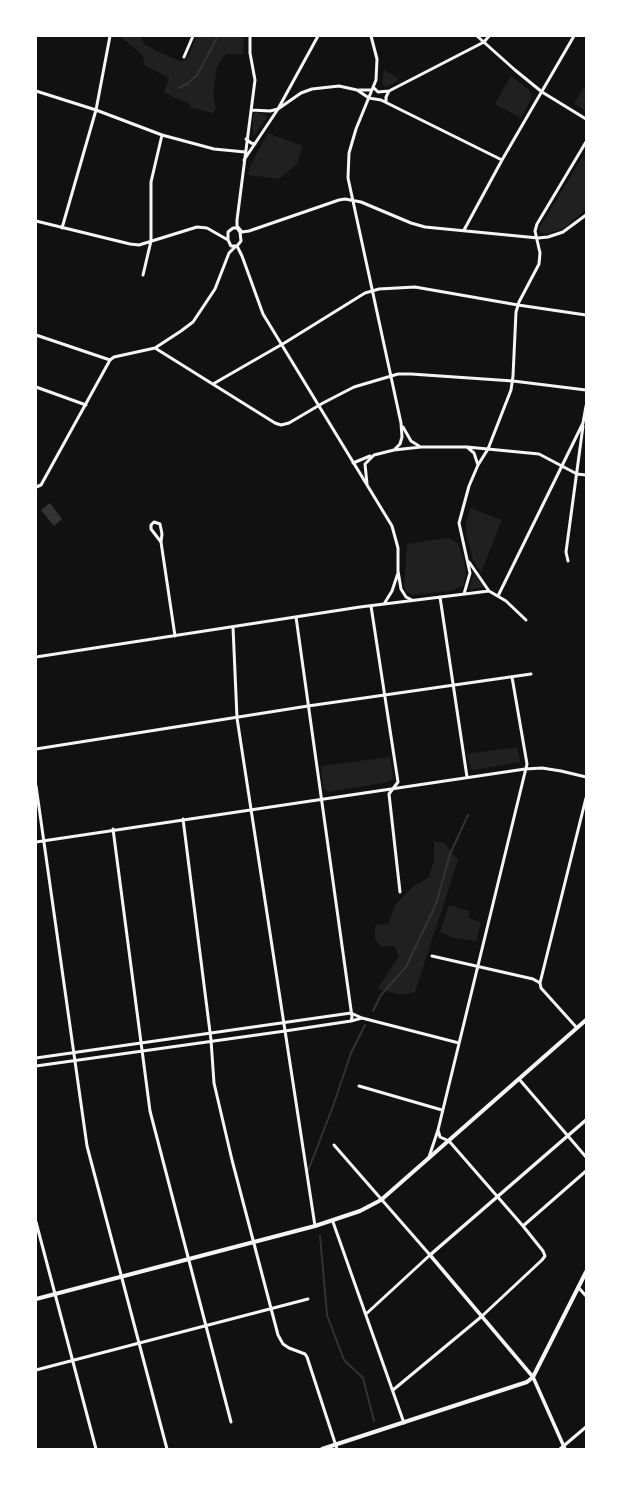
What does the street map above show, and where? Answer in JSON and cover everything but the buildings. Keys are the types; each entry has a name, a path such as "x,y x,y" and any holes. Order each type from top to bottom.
{"main road":[{"path":"36,1299 333,1222 360,1212 381,1200 586,1020"},
{"path":"322,1449 336,1447 527,1382 533,1377 586,1272"}],"street":[{"path":"184,57 193,36"},
{"path":"37,487 41,484 110,360 114,357 155,348 193,322 215,289 229,253 241,241 237,220 246,139 255,80 250,53 250,36"},
{"path":"244,160 278,109 318,36"},
{"path":"371,36 377,59 377,72 373,89 356,129 350,153 348,178 401,423 402,437 400,444 394,450"},
{"path":"477,36 514,70 542,92 586,119"},
{"path":"251,110 270,111 278,109 293,97 312,89 339,86 357,90 373,89 378,92 389,91 484,42 488,36"},
{"path":"464,230 502,160 574,36"},
{"path":"62,228 96,110 109,37"},
{"path":"357,90 369,98 381,100 502,160"},
{"path":"36,91 96,110 162,135 214,149 245,152"},
{"path":"386,103 386,97 389,91"},
{"path":"366,106 373,100 381,100"},
{"path":"142,275 151,241 151,182 162,135"},
{"path":"246,139 255,144"},
{"path":"464,594 470,573 459,523 469,486 478,465 488,448 511,390 513,381 516,312 518,305 539,264 540,253 538,238 535,231 537,224 586,142"},
{"path":"230,229 236,228 244,232 249,231 339,200 361,202 411,223 425,227 538,238 548,237 563,232 586,215"},
{"path":"229,253 228,232 237,220"},
{"path":"36,222 130,244 139,244 151,241 197,227 207,228 228,242 231,246 236,246"},
{"path":"236,246 242,256 263,314 384,512 394,531 398,548 400,589 406,597 412,600"},
{"path":"213,384 282,345 365,293 388,288 415,287 586,315"},
{"path":"36,335 110,360"},
{"path":"155,348 275,423 281,425 289,423 354,387 390,375 411,374 513,381 586,390"},
{"path":"36,387 86,405"},
{"path":"568,561 566,552 586,406"},
{"path":"401,423 411,441 421,447"},
{"path":"498,596 583,423"},
{"path":"353,463 374,455 394,450 421,447 488,448 539,454 577,474 586,475"},
{"path":"467,447 474,453 478,465"},
{"path":"368,488 365,464 374,455"},
{"path":"161,542 151,529 151,525 154,522 160,524 162,534 161,542 175,636"},
{"path":"468,560 489,591 506,601 526,620"},
{"path":"383,604 392,591 398,571"},
{"path":"36,657 383,604 489,591"},
{"path":"440,597 467,777"},
{"path":"371,606 398,782 389,794 400,892"},
{"path":"296,617 351,1021"},
{"path":"233,627 238,718 315,1226"},
{"path":"36,749 308,706 531,674"},
{"path":"428,1159 438,1130 526,764 512,677"},
{"path":"36,842 113,829 525,769 542,768 561,770 586,777"},
{"path":"36,786 87,1146 167,1449"},
{"path":"577,1028 541,988 540,983 586,798"},
{"path":"183,819 210,1033 214,1083 270,1309 278,1334 283,1344 305,1354 309,1362 336,1447"},
{"path":"113,829 150,1111 230,1422"},
{"path":"432,956 533,979 540,983"},
{"path":"36,1058 351,1013 362,1018 459,1043"},
{"path":"36,1066 211,1042 351,1021 362,1018"},
{"path":"519,1079 586,1157"},
{"path":"359,1086 442,1110"},
{"path":"366,1314 497,1196 586,1120"},
{"path":"393,1390 482,1317 545,1256 523,1226 449,1141 440,1137 438,1130"},
{"path":"334,1145 533,1377 563,1448 586,1427"},
{"path":"523,1226 586,1171"},
{"path":"36,1222 96,1449"},
{"path":"333,1222 404,1423"},
{"path":"578,1287 586,1296"},
{"path":"36,1370 308,1299"}],"shaded area":[{"path":"120,36 140,36 145,45 181,62 185,60 189,54 197,36 244,36 243,54 225,55 217,67 213,94 216,108 213,113 191,108 190,104 164,92 169,78 144,65 143,56"},
{"path":"384,70 398,78 397,81 387,87 382,84"},
{"path":"511,76 529,90 531,94 531,99 521,118 495,104"},
{"path":"586,86 586,111 574,104"},
{"path":"256,112 265,115 267,118 253,137 253,115"},
{"path":"268,133 303,146 297,164 279,179 248,175 250,166"},
{"path":"586,151 586,209 563,229 545,234 540,232 539,229"},
{"path":"50,503 62,519 54,526 41,510"},
{"path":"470,508 502,520 481,573 473,560 467,536 466,525"},
{"path":"448,538 458,543 464,561 466,574 463,586 450,591 412,595 406,591 404,586 407,544"},
{"path":"474,573 484,587 469,590"},
{"path":"517,747 520,762 473,770 471,769 467,754"},
{"path":"390,757 393,776 389,782 328,792 323,786 321,766"},
{"path":"434,841 444,843 458,860 415,992 402,995 377,989 399,956 394,946 381,947 375,940 375,926 389,923 395,905 415,885 428,878 434,861"},
{"path":"449,905 469,911 469,918 481,922 476,941 454,938 440,932"}],"waterway":[{"path":"179,88 187,84 197,75 218,36"},
{"path":"373,1011 381,995 406,967 436,904 450,854 468,815"},
{"path":"308,1171 332,1109 351,1053 365,1025"},
{"path":"320,1236 327,1315 344,1360 363,1378 374,1421"}]}
